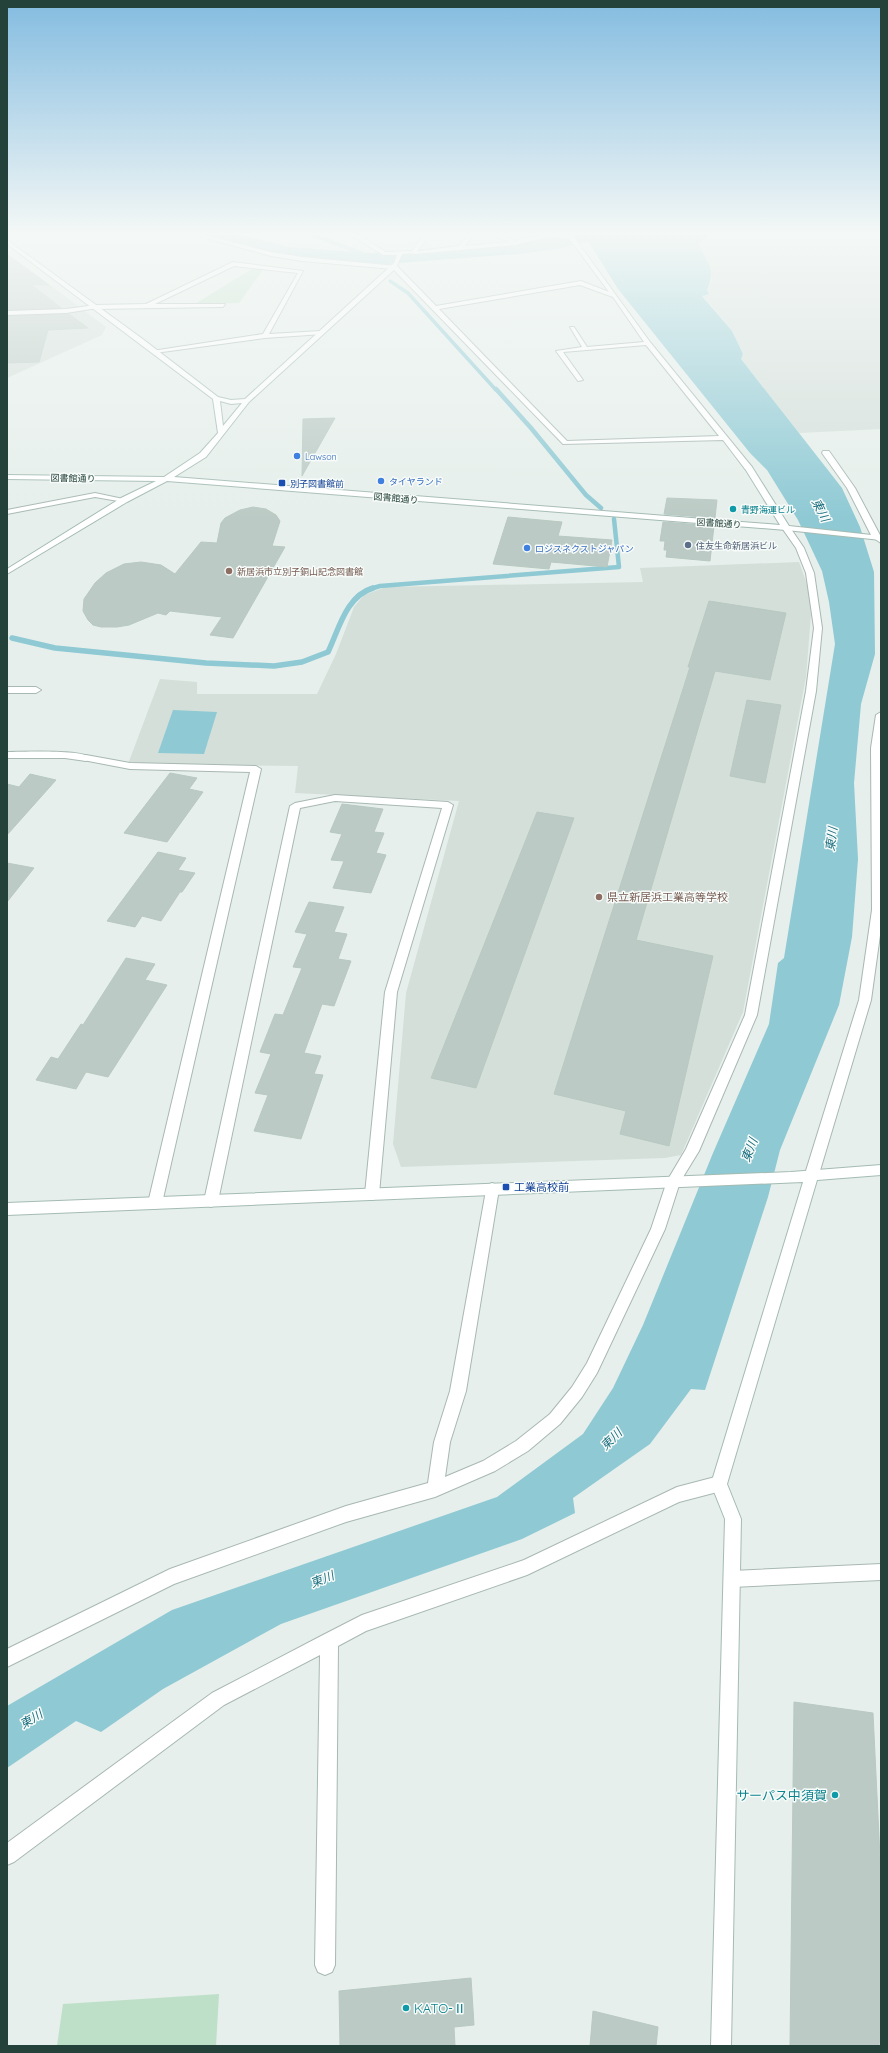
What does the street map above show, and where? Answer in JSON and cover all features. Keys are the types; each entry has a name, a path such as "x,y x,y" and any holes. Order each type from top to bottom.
{"street":[{"path":"123,328 216,398 231,402 247,401"},
{"path":"265,336 270,328"},
{"path":"7,572 124,500 166,479 203,455 247,401 327,328"},
{"path":"453,328 565,443 725,438"},
{"path":"572,328 586,349"},
{"path":"7,1658 170,1577 346,1514 434,1489 489,1466 522,1446 555,1419 577,1392 592,1368 658,1229 674,1181 692,1151 751,1015 811,691 818,628 810,573 800,548 748,467 637,328"},
{"path":"154,351 265,336 321,333"},
{"path":"580,380 559,351 648,343"},
{"path":"216,398 221,433"},
{"path":"826,453 851,488 879,538"},
{"name":"図書館通り","path":"7,477 166,479 786,528 879,538"},
{"path":"7,512 95,495 124,500"},
{"path":"7,690 36,690"},
{"path":"721,2046 733,1519 719,1484 865,1000 878,910 876,748 881,714"},
{"path":"7,754 86,758 130,766 256,769 156,1203"},
{"path":"211,1201 295,806 335,798 448,805 391,992 372,1194"},
{"path":"7,1209 791,1176 881,1170"},
{"path":"434,1489 442,1442 458,1391 492,1189"},
{"path":"7,1855 218,1699 329,1641 362,1624 527,1567 677,1495 719,1484"},
{"path":"732,1578 881,1572"},
{"path":"325,1966 329,1641"}],"shaded area":[{"path":"7,328 106,328 102,335 7,378"},
{"path":"729,328 881,328 881,429 799,433 741,359 743,354"},
{"name":"県立新居浜工業高等学校","path":"799,562 808,587 811,615 806,677 743,1012 681,1155 665,1158 401,1167 393,1144 406,993 459,801 295,793 298,766 128,764 160,679 197,682 197,694 317,694 336,654 354,607 364,595 386,587 643,582 640,568"}],"green space":[{"path":"219,1994 216,2046 57,2046 63,2004"}],"water":[{"name":"東川","path":"649,328 729,328 743,354 741,359 842,488 860,527 874,572 875,654 861,704 854,783 858,859 852,937 839,1005 780,1150 768,1197 705,1390 691,1389 650,1444 573,1498 575,1513 522,1539 281,1624 163,1689 101,1732 76,1721 7,1768 7,1706 172,1610 497,1497 583,1434 613,1388 643,1325 713,1153 769,1024 778,963 784,958 835,644 829,602 822,571 798,520 767,470 750,453"},
{"path":"173,710 217,712 204,754 158,753"}],"building":[{"path":"7,328 88,328 48,330 39,362 7,363"},
{"path":"335,418 302,476 303,419"},
{"path":"667,498 717,500 715,518 664,514"},
{"name":"新居浜市立別子銅山記念図書館","path":"253,507 266,509 276,515 280,521 272,546 285,547 233,638 210,635 222,617 170,611 166,615 158,613 129,625 117,627 101,627 93,625 88,620 83,611 84,599 95,583 106,573 124,564 141,562 161,565 175,574 201,542 217,543 221,523 225,518 240,510"},
{"name":"ロジスネクストジャパン","path":"508,517 562,522 558,536 612,540 607,567 551,562 549,569 493,564"},
{"name":"住友生命新居浜ビル","path":"663,522 714,526 710,561 666,557 667,550 664,550 665,541 660,541"},
{"path":"709,601 786,613 770,680 715,671 636,940 713,956 669,1146 620,1134 626,1111 554,1094 690,667 688,667"},
{"path":"747,700 781,705 765,783 730,776"},
{"path":"170,773 197,778 189,789 203,792 167,842 124,833"},
{"path":"30,774 56,780 7,835 7,784 19,787"},
{"path":"342,804 383,809 374,832 384,833 376,853 386,855 371,893 333,888 344,861 331,860 342,834 330,832"},
{"path":"537,812 574,818 476,1088 431,1078"},
{"path":"158,852 186,858 178,870 195,873 182,892 180,892 161,921 142,916 135,927 107,921"},
{"path":"7,863 34,868 7,902"},
{"path":"309,902 344,907 334,932 347,934 338,959 351,961 334,1006 322,1004 304,1053 321,1056 314,1074 323,1075 301,1139 254,1131 268,1095 255,1093 271,1054 260,1052 275,1014 283,1015 302,968 293,967 307,934 295,932"},
{"path":"126,958 155,964 145,980 167,985 108,1077 86,1072 76,1089 36,1080 51,1057 58,1059 81,1024 83,1025"},
{"name":"サーパス中須賀","path":"794,1702 873,1713 881,1878 881,2023 879,2046 790,2046"},
{"name":"KATO-Ⅱ","path":"471,1978 474,2025 454,2027 455,2046 340,2046 339,1991"},
{"path":"593,2011 658,2027 656,2046 590,2046"}],"waterway":[{"path":"440,328 496,390"},
{"path":"496,389 531,428 586,495 601,508"},
{"path":"372,588 380,586 619,567 614,519"},
{"path":"12,638 55,648 206,663 274,666 302,662 328,652 344,614 356,598 372,588"}],"place":[{"name":"Lawson","path":"297,456"},
{"name":"タイヤランド","path":"381,481"},
{"name":"別子図書館前","path":"282,483"},
{"name":"青野海運ビル","path":"733,509"},
{"name":"住友生命新居浜ビル","path":"688,545"},
{"name":"ロジスネクストジャパン","path":"527,548"},
{"name":"新居浜市立別子銅山記念図書館","path":"229,571"},
{"name":"県立新居浜工業高等学校","path":"599,897"},
{"name":"工業高校前","path":"506,1187"},
{"name":"サーパス中須賀","path":"835,1795"},
{"name":"KATO-Ⅱ","path":"406,2008"}]}
